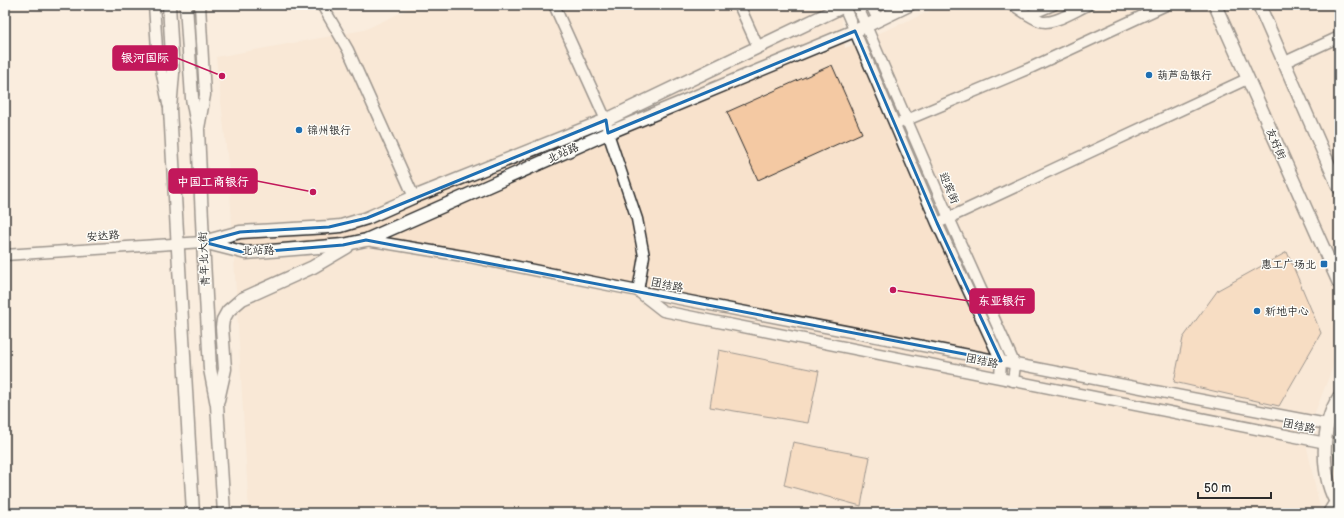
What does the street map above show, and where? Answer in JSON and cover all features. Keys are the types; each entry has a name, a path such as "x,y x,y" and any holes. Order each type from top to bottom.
{"main road":[{"path":"169,5 173,72 170,110 193,513"},
{"name":"青年北大街","path":"186,5 192,98 198,130 202,242 210,368 217,405 224,513"},
{"name":"北站路","path":"202,242 240,232 341,226 367,218 414,197 606,120 845,5"},
{"name":"北站路","path":"202,242 246,253 320,248 360,241 608,133 855,31 878,20 891,9 909,5"},
{"name":"友好街","path":"1215,5 1339,283"},
{"path":"1259,5 1339,188"},
{"path":"217,405 225,369 222,327 223,320 228,311 242,299 313,266 360,241"},
{"path":"1328,513 1337,507 1328,483 1324,463 1327,424 1339,397"}],"street":[{"path":"154,5 157,49 170,110"},
{"path":"198,130 205,95 200,5"},
{"path":"322,5 348,50 414,197"},
{"path":"554,5 606,120 608,133 638,219 644,256 638,291"},
{"path":"739,5 758,47"},
{"path":"845,5 937,223 1001,361 1000,377"},
{"name":"迎宾街","path":"857,5 948,218 1015,365"},
{"path":"871,5 878,20"},
{"path":"1012,5 1039,21 1046,23 1052,22 1088,5"},
{"path":"1029,15 1053,5"},
{"path":"895,126 1030,68 1166,5"},
{"path":"1285,62 1339,37"},
{"path":"937,223 1247,79"},
{"name":"团结路","path":"360,241 469,257 1001,361 1015,365 1327,424"},
{"name":"安达路","path":"5,255 202,242"},
{"name":"团结路","path":"638,291 663,311 1326,443"},
{"path":"1013,381 1015,365"}],"highlighted area":[{"path":"855,31 937,223 1001,361 366,240 343,245 246,253 203,242 240,232 329,227 367,218 606,120 608,133"}],"shaded area":[{"path":"417,5 840,5 845,48 944,5 1339,5 1339,351 1305,438 1321,513 249,513 229,173 216,57 364,30"}],"green space":[{"path":"1339,418 1339,481 1334,442 1336,426"}],"building":[{"path":"832,65 862,133 758,180 727,112"},
{"name":"新地中心","path":"1287,252 1321,333 1279,406 1174,382 1183,338 1218,290"},
{"path":"719,350 819,371 808,423 710,407"},
{"path":"793,442 870,457 861,506 784,485"}],"place":[{"name":"葫芦岛银行","path":"1149,75"},
{"name":"银河国际","path":"222,76"},
{"name":"锦州银行","path":"299,130"},
{"name":"中国工商银行","path":"313,192"},
{"name":"惠工广场北","path":"1324,264"},
{"name":"东亚银行","path":"893,290"},
{"name":"新地中心","path":"1257,311"}]}
